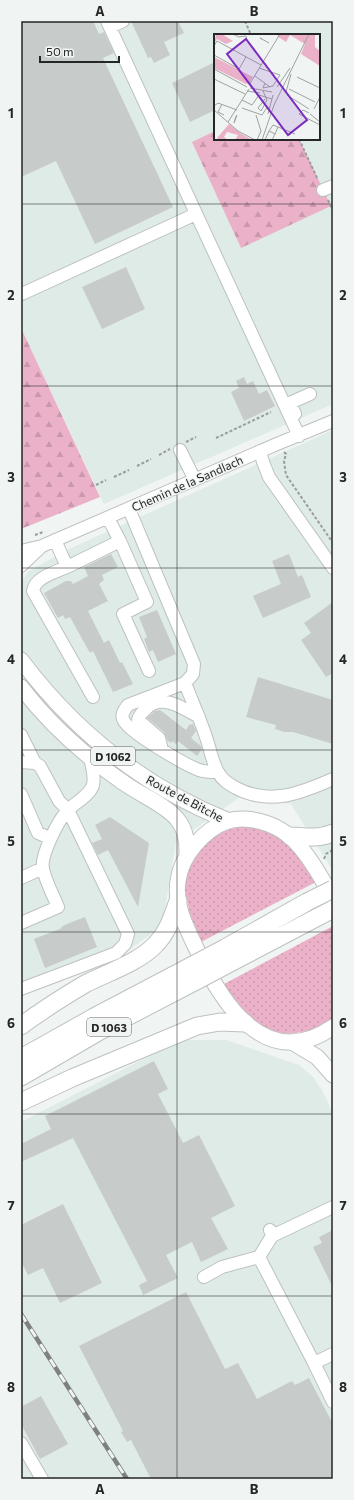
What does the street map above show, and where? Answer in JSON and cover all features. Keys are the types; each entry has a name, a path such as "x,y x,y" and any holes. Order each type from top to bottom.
{"highway":[{"path":"290,836 315,837 327,836 333,833"},
{"name":"D 1063","path":"228,955 307,902 333,889"},
{"path":"21,1026 55,1002 85,984 147,953 156,945 170,924 178,901"},
{"name":"D 1063","path":"21,1058 94,1017 194,973 228,955 316,918 333,909"},
{"name":"D 1063","path":"21,1077 100,1032 194,973"},
{"path":"21,1102 72,1078 197,1026 220,1022 245,1023"}],"main road":[{"name":"Route de Bitche","path":"21,660 59,707 112,755 134,771 162,788 196,807 229,821"},
{"name":"Route de Bitche","path":"21,687 46,717 90,758 177,818 184,828 188,854"},
{"path":"333,899 307,857 290,836 271,825 260,821 229,821 210,831 188,854 180,869 178,882 178,901 185,922 204,965 225,1001 245,1023 258,1033 274,1040 292,1042 313,1038 333,1027"},
{"path":"292,1042 317,1057 333,1075"}],"street":[{"path":"123,21 108,24 196,214 302,435"},
{"path":"21,294 196,214"},
{"path":"302,435 290,403 310,394"},
{"name":"Chemin de la Sandlach","path":"21,551 42,546 260,451 333,421"},
{"path":"178,447 195,480"},
{"path":"260,451 269,477 333,568"},
{"path":"129,509 194,664 193,674 185,683 128,705 123,713 123,719 129,728 162,750 199,770 206,772 218,772"},
{"path":"108,518 147,602 123,614 149,671"},
{"path":"55,540 67,566"},
{"path":"93,697 33,591 34,586 38,581 120,541"},
{"name":"Chemin de la Sandlach","path":"21,566 42,546"},
{"path":"185,683 199,717 218,772 225,782 242,791 272,798 287,796 312,789 333,779"},
{"path":"162,750 159,738 138,720 139,716 148,706 153,703 164,702 179,705 199,717"},
{"path":"21,735 35,762 40,766 59,800 68,810 128,934 125,944 116,953 21,989"},
{"path":"21,923 58,907 43,868 49,843 68,810 87,795 93,784 93,773 90,758"},
{"path":"21,762 35,762"},
{"path":"21,794 38,833 49,843"},
{"path":"21,878 43,868"},
{"path":"204,1276 222,1267 259,1257 271,1233 333,1207"},
{"path":"259,1257 333,1402"},
{"path":"314,1363 333,1354"},
{"path":"21,1443 42,1479"}],"path":[{"path":"245,21 251,34"},
{"path":"301,140 328,188 333,211"},
{"path":"216,438 271,412"},
{"path":"159,455 196,437"},
{"path":"277,444 286,454 284,461 286,474 333,543"},
{"path":"137,466 151,459"},
{"path":"114,477 129,470"},
{"path":"96,485 106,480"},
{"path":"324,860 326,854 333,850"}],"shaded area":[{"path":"21,21 333,21 333,404 104,504 21,328"},
{"path":"333,430 333,871 291,804 240,797 176,842 162,926 122,955 21,994 21,581 29,571 71,548"},
{"path":"187,1040 226,1040 299,1065 312,1076 322,1090 333,1113 333,1479 21,1479 21,1122 167,1047"}],"green space":[{"path":"214,131 214,140 299,140 331,206 241,248 192,142"},
{"path":"21,328 100,497 21,529"},
{"path":"244,826 263,829 282,839 295,852 316,882 201,942 191,918 184,887 188,866 211,837 226,830"},
{"path":"333,926 333,1017 328,1022 317,1028 291,1033 278,1033 267,1029 248,1015 224,984"}],"building":[{"path":"21,21 93,21 99,34 104,32 114,53 103,58 173,207 95,244 56,161 21,177"},
{"path":"131,21 178,21 184,33 164,42 170,55 154,63 151,57 148,58"},
{"path":"214,62 214,110 190,122 172,83"},
{"path":"126,267 145,309 102,329 82,287"},
{"path":"244,377 247,384 253,381 259,394 267,390 275,406 244,421 231,392 239,388 236,381"},
{"path":"111,554 118,567 102,575 104,580 99,584 108,601 88,611 104,643 109,640 120,663 122,662 133,684 113,692 93,651 90,653 70,617 65,619 63,615 58,618 44,593 66,581 71,581 73,584 88,576 84,567"},
{"path":"289,554 298,577 302,575 311,597 263,618 253,596 281,584 272,561"},
{"path":"333,602 333,673 326,677 301,640 311,633 304,623"},
{"path":"157,610 176,654 158,662 153,650 149,652 144,639 147,637 139,617"},
{"path":"258,677 333,700 333,744 293,732 285,732 275,729 276,725 246,717"},
{"path":"160,710 186,730 189,725 193,724 196,731 191,738 201,746 202,749 197,756 178,741 176,744 167,740 164,732 147,718 155,711"},
{"path":"110,817 149,843 138,907 108,850 98,855 92,843 102,839 95,825"},
{"path":"85,917 97,947 45,968 34,939"},
{"path":"154,1061 168,1089 158,1094 183,1143 199,1135 235,1206 211,1218 228,1249 201,1262 192,1242 166,1255 178,1278 143,1295 139,1285 147,1281 73,1138 21,1162 21,1144 51,1129 45,1116"},
{"path":"63,1204 102,1283 60,1303 43,1268 28,1275 21,1261 21,1225"},
{"path":"333,1230 333,1288 313,1247 322,1243 319,1237"},
{"path":"186,1292 225,1369 238,1363 257,1399 292,1381 295,1385 309,1378 333,1424 333,1479 151,1479 131,1440 127,1442 121,1432 123,1431 79,1346"},
{"path":"41,1396 68,1444 40,1459 21,1424 21,1407"}],"railway":[{"path":"21,1314 127,1479"}]}
